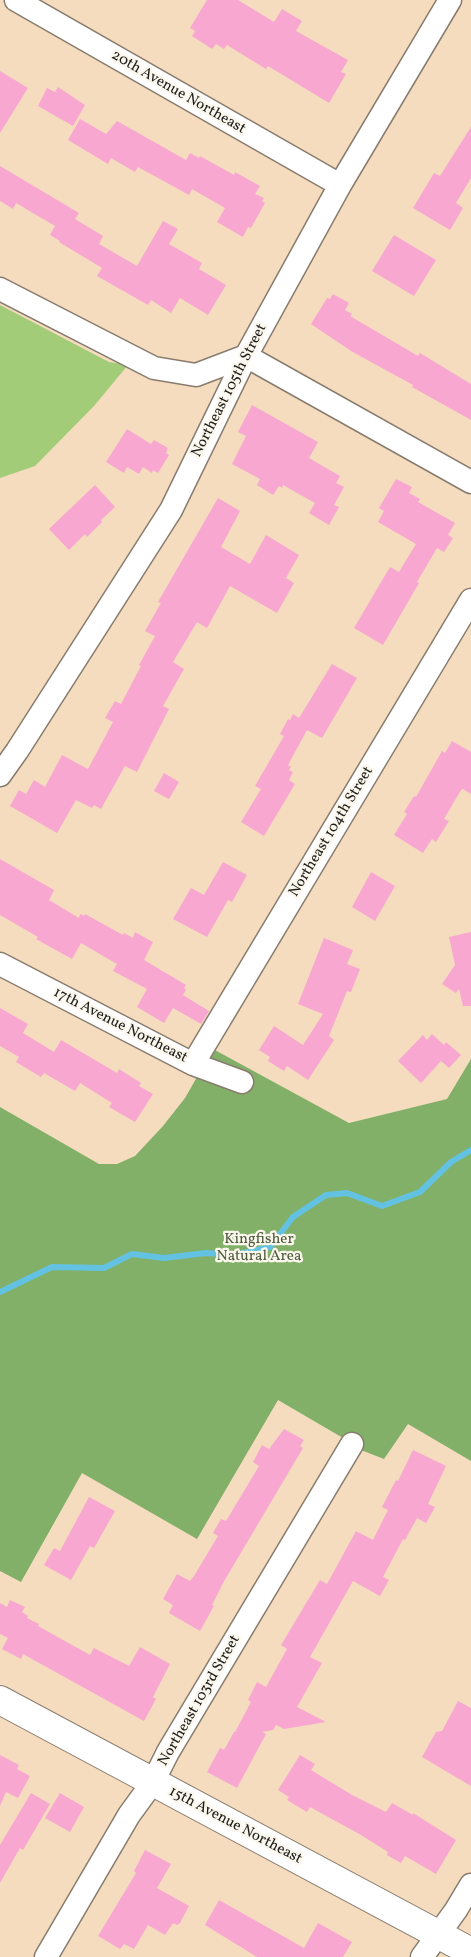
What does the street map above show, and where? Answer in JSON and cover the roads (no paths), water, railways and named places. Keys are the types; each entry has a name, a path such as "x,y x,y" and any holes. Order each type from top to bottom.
{"street":[{"name":"20th Avenue Northeast","path":"16,0 340,186"},
{"name":"Northeast 105th Street","path":"0,774 17,751 171,510 246,356 340,186 450,0"},
{"path":"0,289 154,368 196,375 246,356 471,482"},
{"name":"Northeast 104th Street","path":"193,1064 471,600"},
{"name":"17th Avenue Northeast","path":"0,964 193,1064 242,1082"},
{"name":"Northeast 103rd Street","path":"46,1957 129,1816 153,1782 168,1752 352,1444"},
{"name":"15th Avenue Northeast","path":"0,1700 471,1952"},
{"path":"422,1957 456,1910 471,1885"}],"waterway":[{"path":"0,1292 52,1267 104,1268 132,1254 164,1258 206,1253 235,1255 270,1247 293,1217 326,1195 347,1193 382,1206 420,1192 451,1162 471,1150"}],"park label":[{"name":"Kingfisher Natural Area","path":"259,1248"}]}
